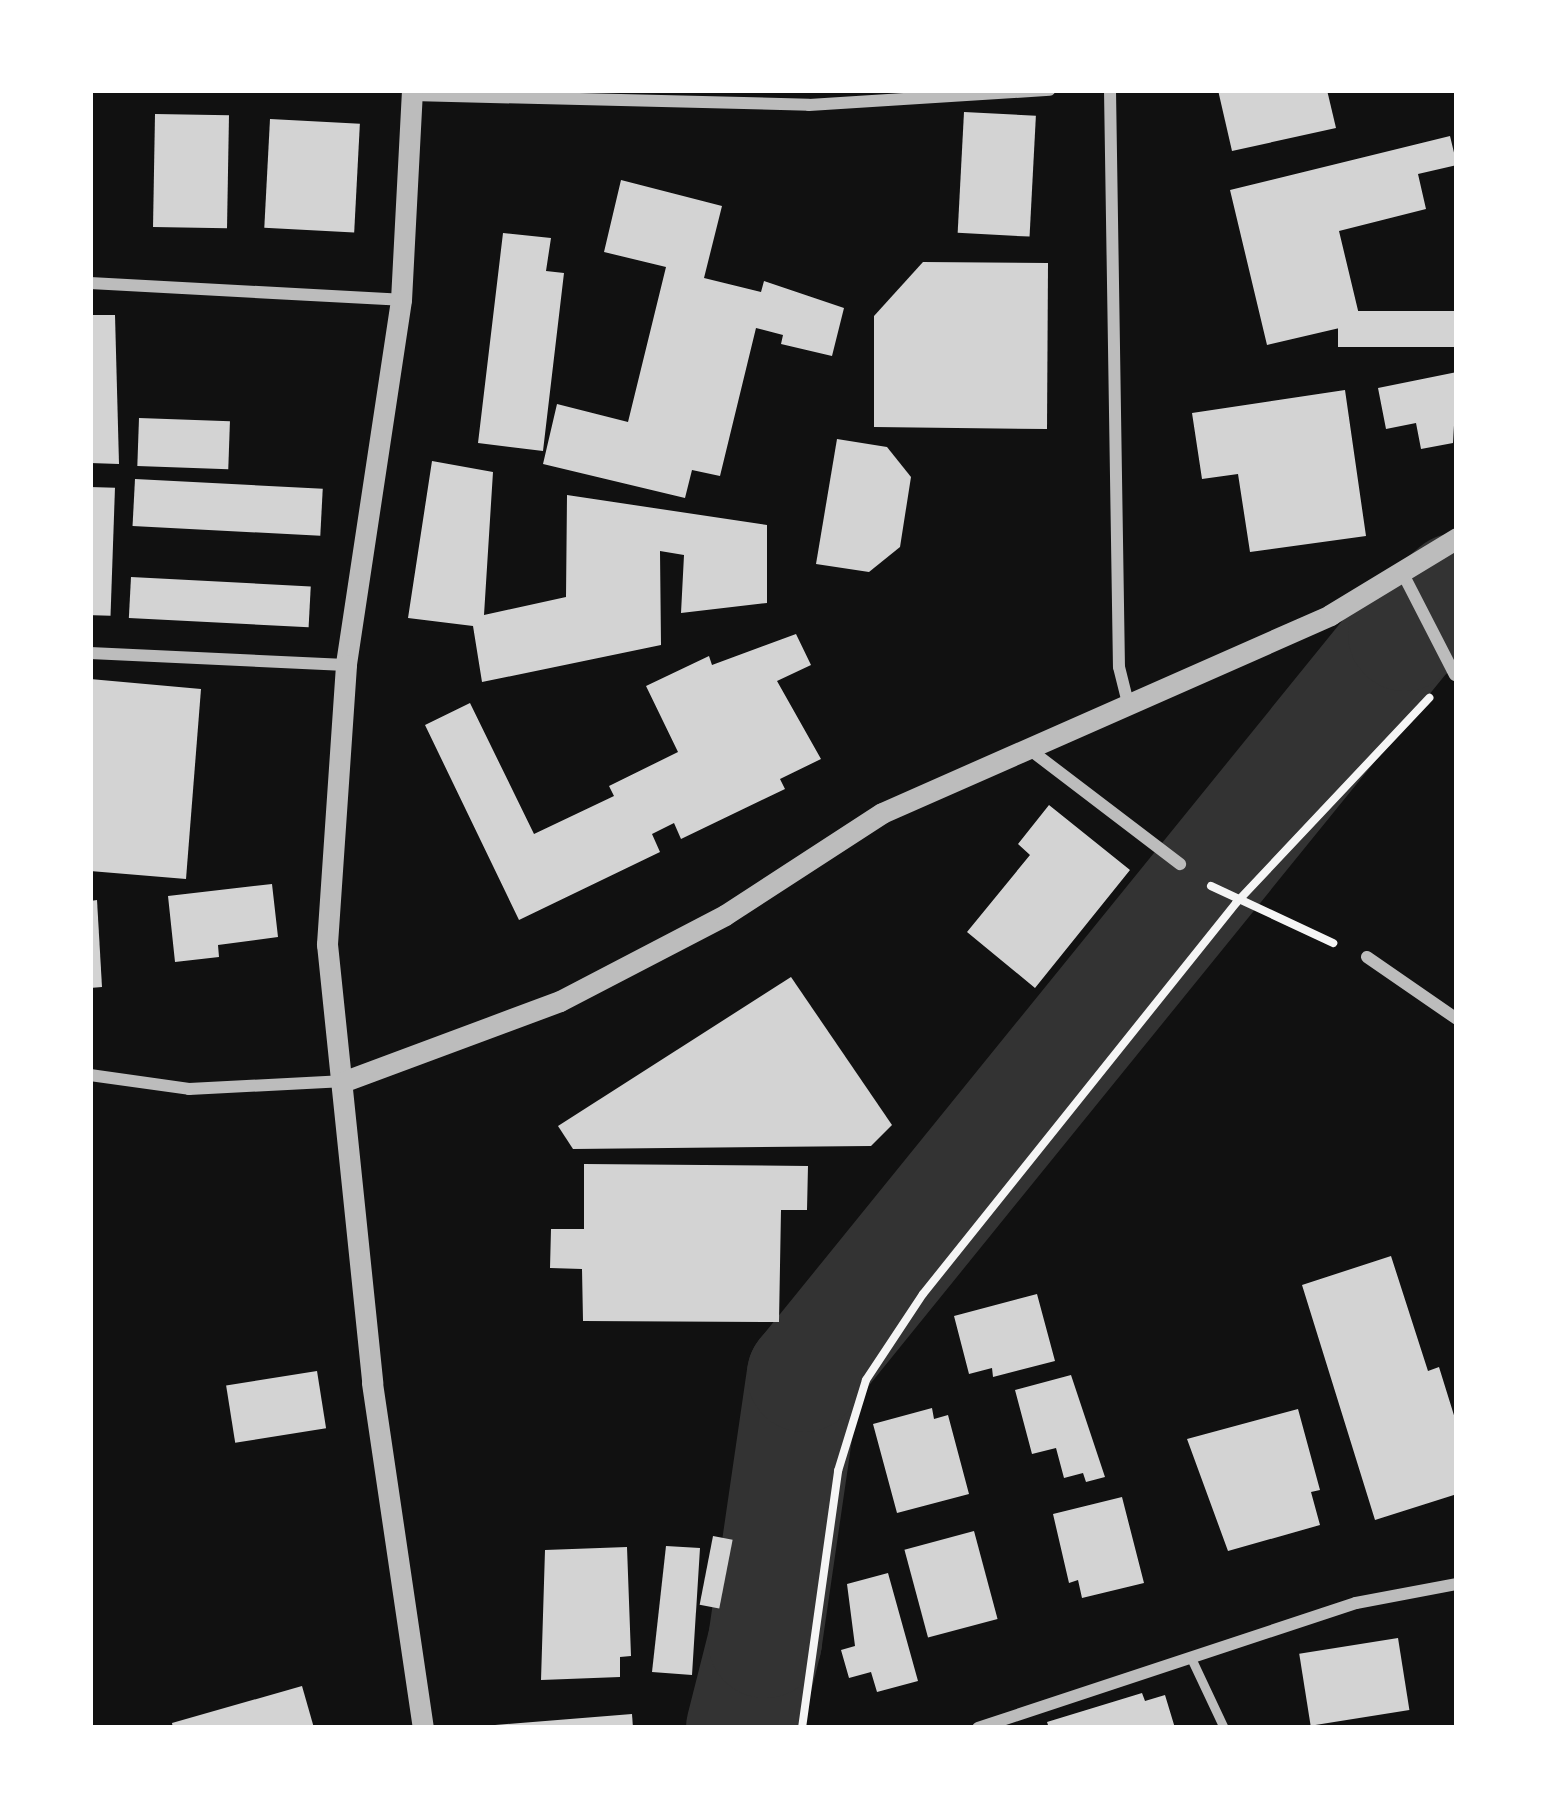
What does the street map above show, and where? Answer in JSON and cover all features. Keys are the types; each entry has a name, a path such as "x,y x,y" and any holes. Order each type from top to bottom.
{"street":[{"path":"423,1728 372,1383 345,1081 327,944 346,664 401,300 412,93 809,97 1050,90"},
{"path":"1110,90 1118,667 1127,699"},
{"path":"90,284 401,300"},
{"path":"90,1075 189,1089 345,1081 560,1001 725,915 882,813 1127,699 1330,615 1457,538"},
{"path":"1401,571 1455,675"},
{"path":"90,653 346,664"},
{"path":"1026,746 1180,864"},
{"path":"1367,956 1457,1019"},
{"path":"978,1728 1356,1603 1457,1584"}],"lane":[{"path":"1191,1658 1224,1728"}],"path":[{"path":"802,1728 838,1471 866,1380 922,1294 1234,902 1455,675"},
{"path":"1234,902 1367,956"}],"building":[{"path":"1218,90 1327,90 1336,128 1232,151"},
{"path":"964,112 1036,116 1030,237 958,233"},
{"path":"155,114 229,115 227,228 153,227"},
{"path":"270,119 360,124 354,233 264,228"},
{"path":"1450,136 1457,165 1418,174 1426,209 1339,231 1361,323 1267,345 1230,190"},
{"path":"621,180 722,206 704,278 761,292 764,281 844,308 832,356 781,344 783,335 756,328 720,476 692,470 685,498 543,464 557,404 628,422 666,267 604,252"},
{"path":"503,233 551,238 546,271 564,273 543,451 478,443"},
{"path":"923,262 1048,263 1047,429 874,427 874,316"},
{"path":"1338,311 1457,311 1457,347 1338,347"},
{"path":"90,315 115,315 119,464 90,463"},
{"path":"1457,372 1453,443 1421,449 1416,423 1386,429 1378,388"},
{"path":"1345,390 1366,536 1250,552 1238,474 1202,479 1192,413"},
{"path":"139,418 230,421 228,469 137,466"},
{"path":"837,439 887,447 911,477 900,547 869,572 816,564"},
{"path":"432,461 493,472 484,615 566,597 567,495 767,525 767,603 681,613 684,555 660,551 661,645 482,682 473,626 408,618"},
{"path":"135,479 323,489 320,536 133,526"},
{"path":"90,487 115,488 111,616 90,615"},
{"path":"131,577 311,586 309,627 129,618"},
{"path":"796,634 811,665 777,681 821,759 780,779 785,789 681,839 674,823 652,834 660,852 519,920 425,725 470,703 534,834 614,796 609,786 678,752 646,686 709,656 712,665"},
{"path":"90,679 201,689 186,879 90,871"},
{"path":"1049,805 1130,870 1035,988 967,932 1030,855 1018,844"},
{"path":"272,884 278,937 218,945 219,957 175,962 168,896"},
{"path":"97,900 102,987 90,988 90,901"},
{"path":"791,977 892,1125 871,1146 573,1149 558,1126"},
{"path":"584,1164 808,1166 807,1210 781,1210 779,1322 583,1321 582,1269 550,1268 551,1229 584,1229"},
{"path":"1391,1256 1428,1371 1439,1367 1457,1425 1457,1494 1375,1520 1302,1285"},
{"path":"1037,1294 1055,1361 993,1377 992,1368 969,1374 954,1316"},
{"path":"317,1371 326,1428 235,1443 226,1385"},
{"path":"1071,1375 1105,1477 1086,1482 1083,1473 1064,1478 1056,1448 1032,1454 1015,1390"},
{"path":"932,1408 934,1419 948,1415 969,1494 897,1513 873,1424"},
{"path":"1298,1409 1320,1490 1311,1492 1320,1525 1228,1551 1187,1439"},
{"path":"1122,1497 1144,1583 1082,1598 1078,1580 1069,1583 1053,1514"},
{"path":"974,1531 998,1619 928,1638 904,1550"},
{"path":"713,1536 733,1540 719,1609 700,1605"},
{"path":"666,1546 700,1548 692,1675 652,1672"},
{"path":"627,1547 631,1656 620,1657 620,1677 541,1680 545,1550"},
{"path":"888,1573 918,1681 877,1692 871,1672 849,1678 841,1650 855,1646 847,1584"},
{"path":"1398,1638 1409,1710 1311,1726 1299,1654"},
{"path":"302,1686 314,1728 173,1728 172,1723"},
{"path":"1142,1693 1145,1701 1165,1695 1175,1728 1049,1728 1047,1722"},
{"path":"632,1714 633,1728 495,1728 495,1725"}],"waterway":[{"path":"743,1728 765,1641 804,1375 1405,634 1457,590"}]}
